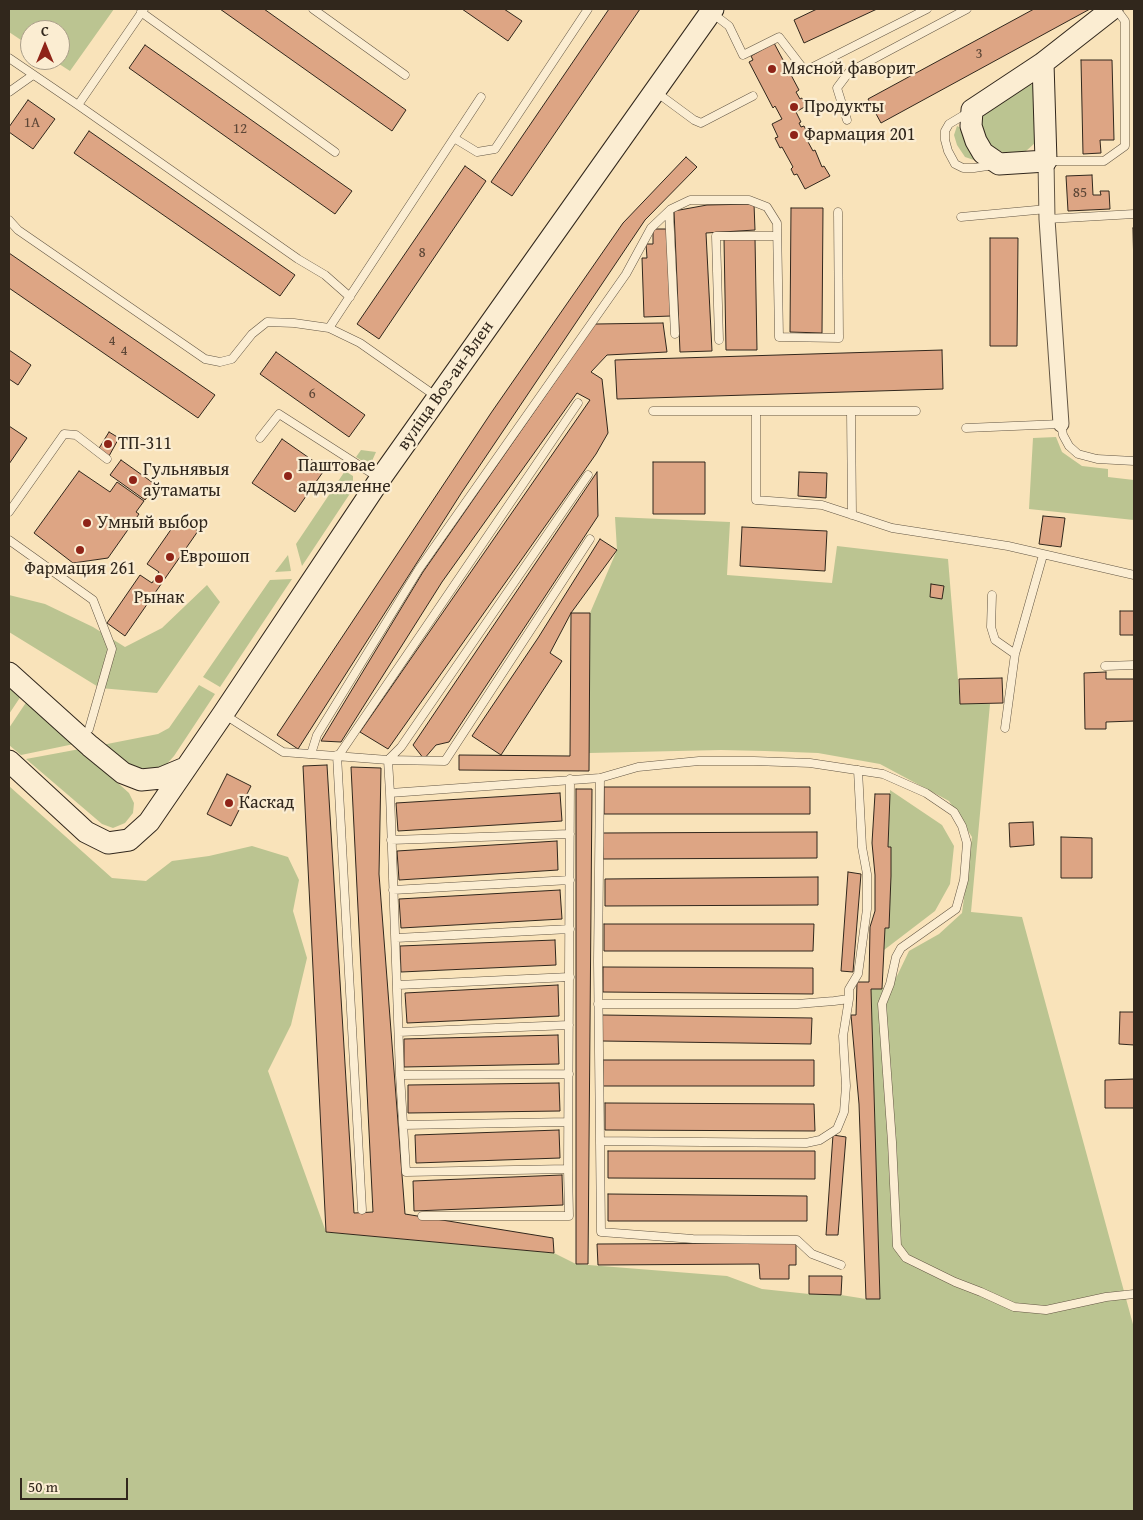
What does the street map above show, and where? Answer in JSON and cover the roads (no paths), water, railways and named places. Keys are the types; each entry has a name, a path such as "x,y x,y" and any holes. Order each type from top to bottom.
{"main road":[{"path":"1043,63 1046,161 999,164 983,153 976,141 971,126 972,110 1043,63 1114,9"},
{"name":"вуліца Воз-ан-Влен","path":"9,761 86,832 108,843 128,840 149,822 184,768 224,714 380,479 712,10"},
{"path":"9,673 123,774 141,780 148,780 162,778 184,768"}],"street":[{"path":"1046,161 1047,214 1061,424"}],"lane":[{"path":"313,9 406,74"},
{"path":"454,138 477,152 495,149 588,9"},
{"path":"712,10 728,26 743,55 779,38 805,71 928,9"},
{"path":"847,120 837,88 850,72 967,9"},
{"path":"1046,161 1104,161 1125,146 1125,21 1114,9"},
{"path":"78,105 142,10 335,152"},
{"path":"9,58 298,259 325,275 350,297"},
{"path":"9,92 33,74"},
{"path":"654,91 701,123 753,96"},
{"path":"329,328 481,97"},
{"path":"972,110 949,124 945,131 948,151 956,164 963,168 999,164"},
{"path":"311,754 317,734 419,569 626,274 650,228 669,211 690,200 749,200 767,207 776,223 780,337 839,338 838,212"},
{"path":"669,211 675,334"},
{"path":"961,217 1047,214 1134,214"},
{"path":"9,220 18,230 205,359 220,362 232,359 252,334 267,322 294,323 329,328 360,343 438,398"},
{"path":"719,340 716,236 777,236"},
{"path":"362,1210 338,755 578,403"},
{"path":"653,411 916,411"},
{"path":"756,411 756,500 822,505 892,528 1008,546 1134,575"},
{"path":"851,411 852,515"},
{"path":"260,438 279,414 380,479"},
{"path":"966,428 1061,424 1063,435 1069,446 1078,454 1097,459 1134,461"},
{"path":"9,512 64,434 76,435 107,459"},
{"path":"568,1168 406,1172 400,1075 388,760 406,738 588,475"},
{"path":"224,714 282,752 388,760 445,761 590,539"},
{"path":"9,540 93,600 112,649 89,729"},
{"path":"1005,728 1015,654 1044,555"},
{"path":"992,595 991,627 995,640 1015,654"},
{"path":"1105,666 1134,665"},
{"path":"390,793 600,778 638,767 699,762 754,761 810,763 883,774 926,794 954,812 962,826 968,843 964,880 956,909 901,948 896,957 890,984 882,1004 897,1246 906,1258 955,1282 1014,1307 1046,1310 1106,1297 1134,1294"},
{"path":"600,1141 806,1143 820,1140 837,1129 844,1112 846,1086 843,1036 850,989 860,966 866,909 867,874 862,847 858,770"},
{"path":"600,778 598,1004 601,1232 693,1240 797,1240 812,1254 841,1265"},
{"path":"422,1216 569,1216 570,779"},
{"path":"391,840 570,834"},
{"path":"393,890 570,880"},
{"path":"396,938 570,929"},
{"path":"398,985 570,977"},
{"path":"598,1004 797,1004 849,999"},
{"path":"399,1032 569,1025"},
{"path":"400,1075 569,1074"},
{"path":"403,1125 568,1122"}],"place":[{"name":"Мясной фаворит","path":"772,69"},
{"name":"Продукты","path":"794,107"},
{"name":"Фармация 201","path":"794,135"},
{"name":"ТП-311","path":"108,444"},
{"name":"Паштовае аддзяленне","path":"288,476"},
{"name":"Гульнявыя аўтаматы","path":"133,480"},
{"name":"Умный выбор","path":"87,523"},
{"name":"Фармация 261","path":"80,550"},
{"name":"Еврошоп","path":"170,557"},
{"name":"Рынак","path":"159,579"},
{"name":"Каскад","path":"229,803"}]}
